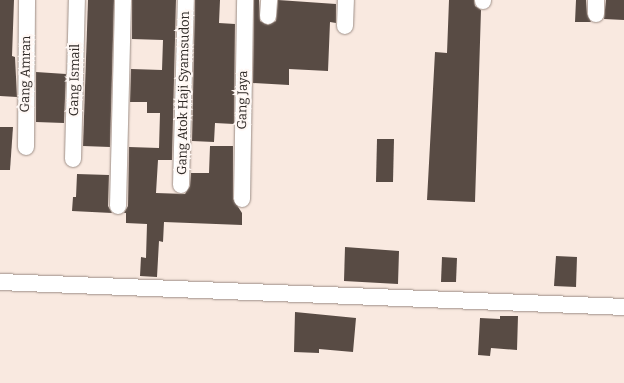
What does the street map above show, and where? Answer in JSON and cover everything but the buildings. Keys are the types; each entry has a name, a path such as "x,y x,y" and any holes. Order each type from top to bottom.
{"street":[{"name":"Gang Amran","path":"26,147 28,0"},
{"name":"Gang Ismail","path":"73,159 76,0"},
{"path":"118,206 123,0"},
{"name":"Gang Atok Haji Syamsudon","path":"181,185 186,0"},
{"name":"Gang Jaya","path":"242,199 245,0"},
{"path":"268,16 269,0"},
{"path":"345,26 346,0"},
{"path":"0,282 624,307"}]}
